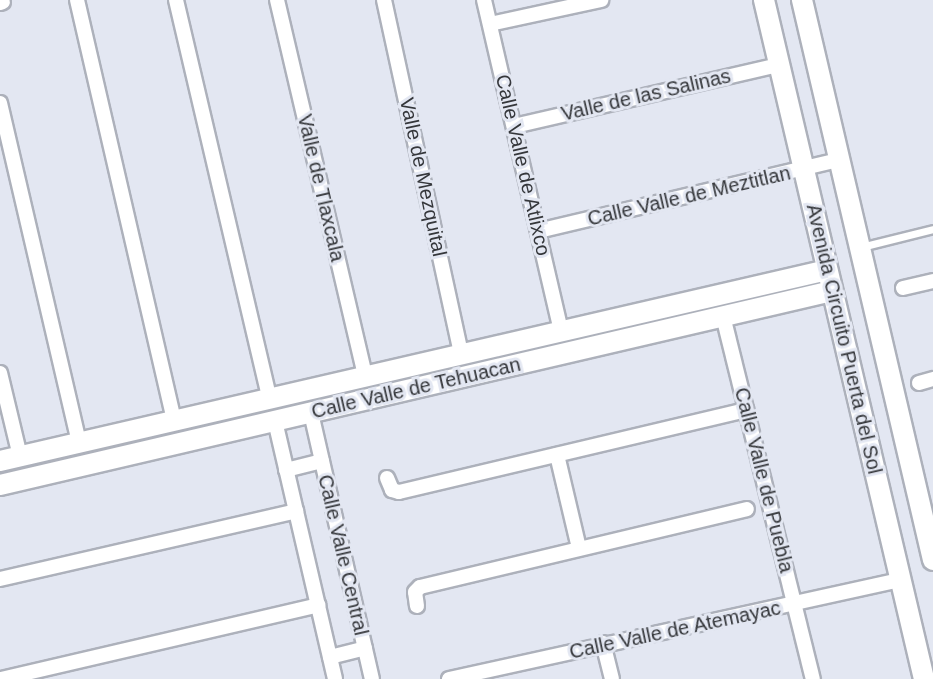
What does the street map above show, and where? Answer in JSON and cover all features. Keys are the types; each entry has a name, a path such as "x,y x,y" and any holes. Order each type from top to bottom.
{"street":[{"path":"77,0 174,420"},
{"path":"176,0 269,398"},
{"name":"Valle de Tlaxcala","path":"277,0 365,376"},
{"name":"Valle de Mezquital","path":"384,0 461,354"},
{"name":"Calle Valle de Atlixco","path":"484,0 561,331"},
{"path":"490,24 601,0"},
{"name":"Avenida Circuito Puerta del Sol","path":"764,0 924,679"},
{"name":"Avenida Circuito Puerta del Sol","path":"802,0 933,560"},
{"name":"Valle de las Salinas","path":"514,126 779,65"},
{"path":"0,103 80,442"},
{"name":"Calle Valle de Meztitlan","path":"538,231 839,160"},
{"name":"Calle Valle de Tehuacan","path":"0,460 827,270"},
{"path":"903,288 933,281"},
{"name":"Calle Valle de Tehuacan","path":"0,485 832,291"},
{"name":"Calle Valle de Puebla","path":"723,316 813,679"},
{"path":"511,343 515,364"},
{"path":"0,373 20,456"},
{"path":"919,383 933,379"},
{"path":"387,478 392,490 399,492 746,410"},
{"name":"Calle Valle Central","path":"311,413 372,679"},
{"name":"Calle Valle Central","path":"274,421 336,679"},
{"path":"557,455 579,548"},
{"name":"Calle Valle Central","path":"286,470 322,461"},
{"path":"417,606 415,592 420,587 747,509"},
{"path":"0,579 296,511"},
{"name":"Calle Valle de Atemayac","path":"449,679 603,643 795,605 900,580"},
{"path":"1,679 318,605"},
{"path":"603,643 612,679"},
{"name":"Calle Valle Central","path":"330,657 365,648"}],"lane":[{"path":"861,247 933,229"}]}
